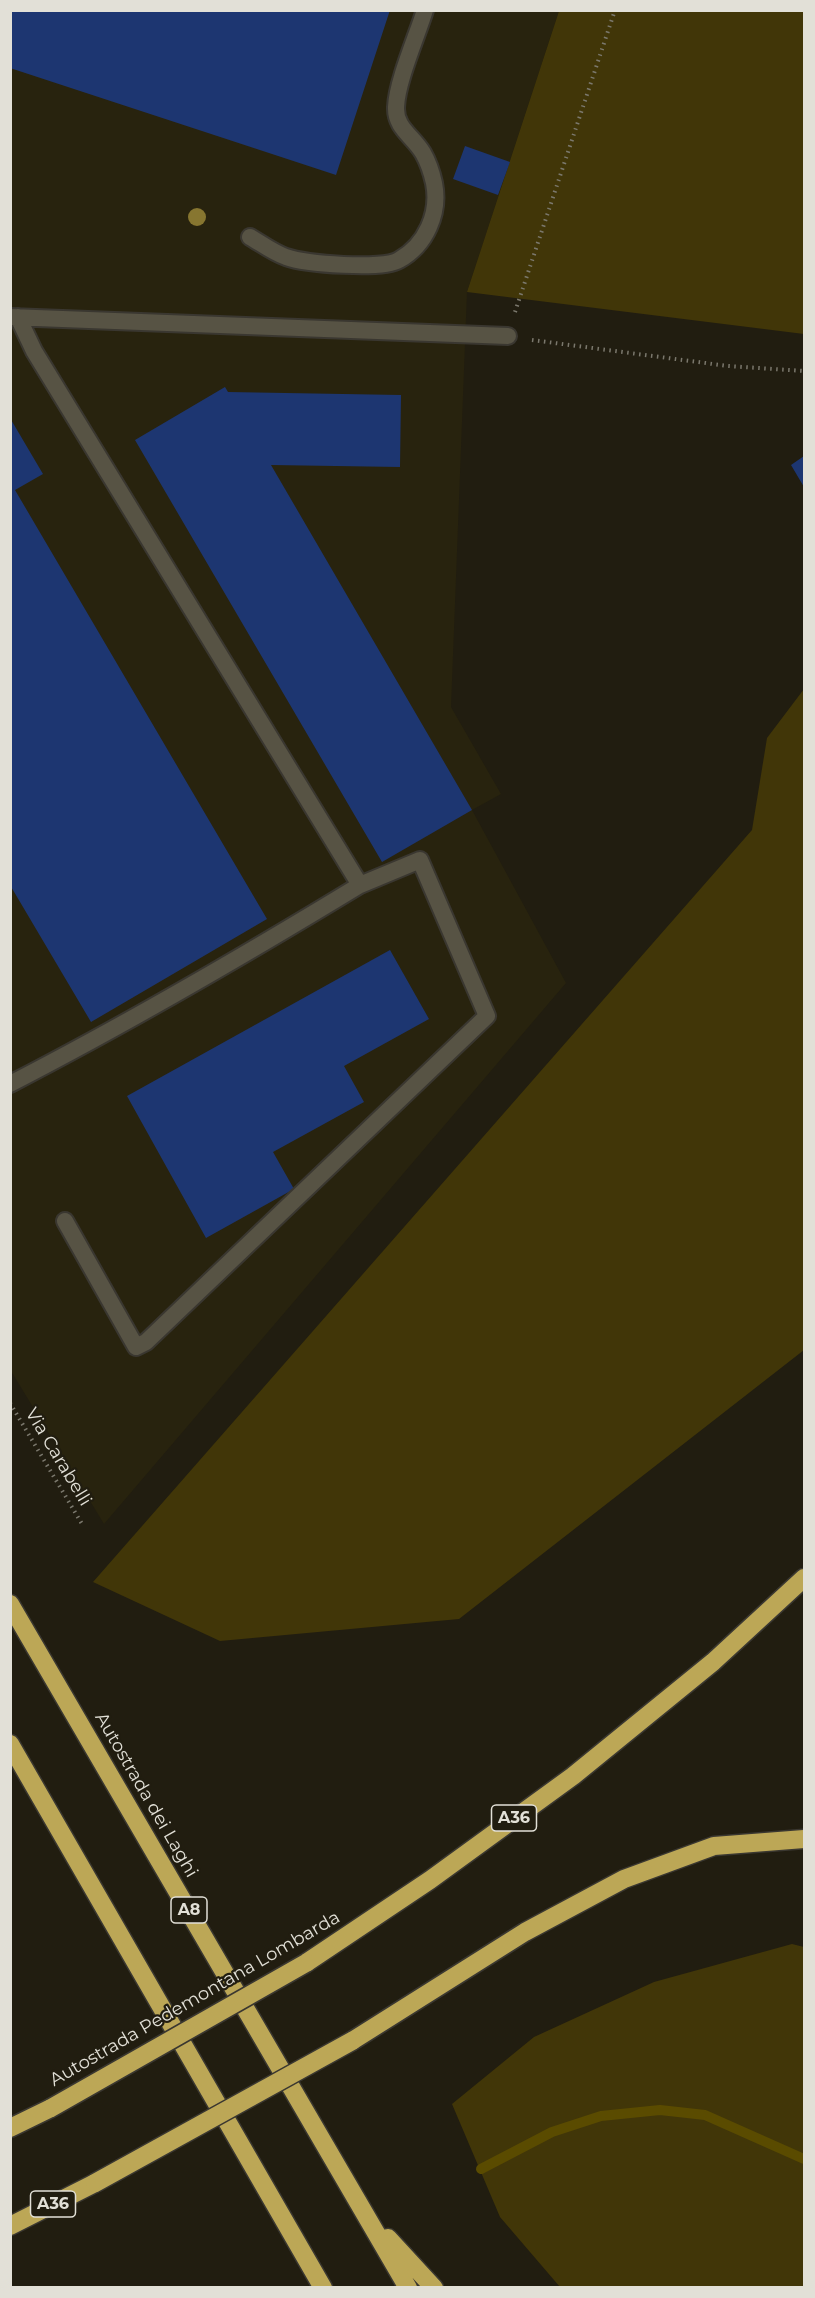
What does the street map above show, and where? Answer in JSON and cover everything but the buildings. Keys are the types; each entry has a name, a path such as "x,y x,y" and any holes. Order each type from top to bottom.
{"highway":[{"name":"Autostrada Pedemontana Lombarda","path":"10,2128 51,2108 306,1962 430,1880 573,1776 713,1662 804,1578"},
{"name":"Autostrada dei Laghi","path":"10,1604 408,2288"},
{"path":"10,1744 323,2288"},
{"name":"A36","path":"10,2226 95,2183 352,2041 525,1932 624,1879 714,1846 804,1839"},
{"path":"368,2217 434,2288"}],"lane":[{"path":"250,237 287,257 329,264 369,266 398,262 422,242 434,214 434,183 423,152 401,128 396,108 425,10"},
{"path":"14,317 508,336"},
{"path":"14,317 360,885"},
{"path":"10,1084 106,1035 215,973 360,885 420,860 487,1016 146,1342 136,1347 65,1221"}],"path":[{"path":"615,10 508,336 728,366 804,371"},
{"name":"Via Carabelli","path":"10,1403 82,1524"}],"shaded area":[{"path":"11,11 559,11 467,292 451,707 501,794 472,810 566,983 104,1524 11,1371"},
{"path":"559,11 804,11 804,334 467,292"},
{"path":"804,689 804,1350 459,1619 220,1641 93,1582 752,830 767,738"},
{"path":"792,1944 804,1947 804,2287 560,2287 500,2217 452,2104 534,2037 654,1982"}],"waterway":[{"path":"481,2169 552,2132 601,2116 660,2110 705,2115 804,2159"}]}
